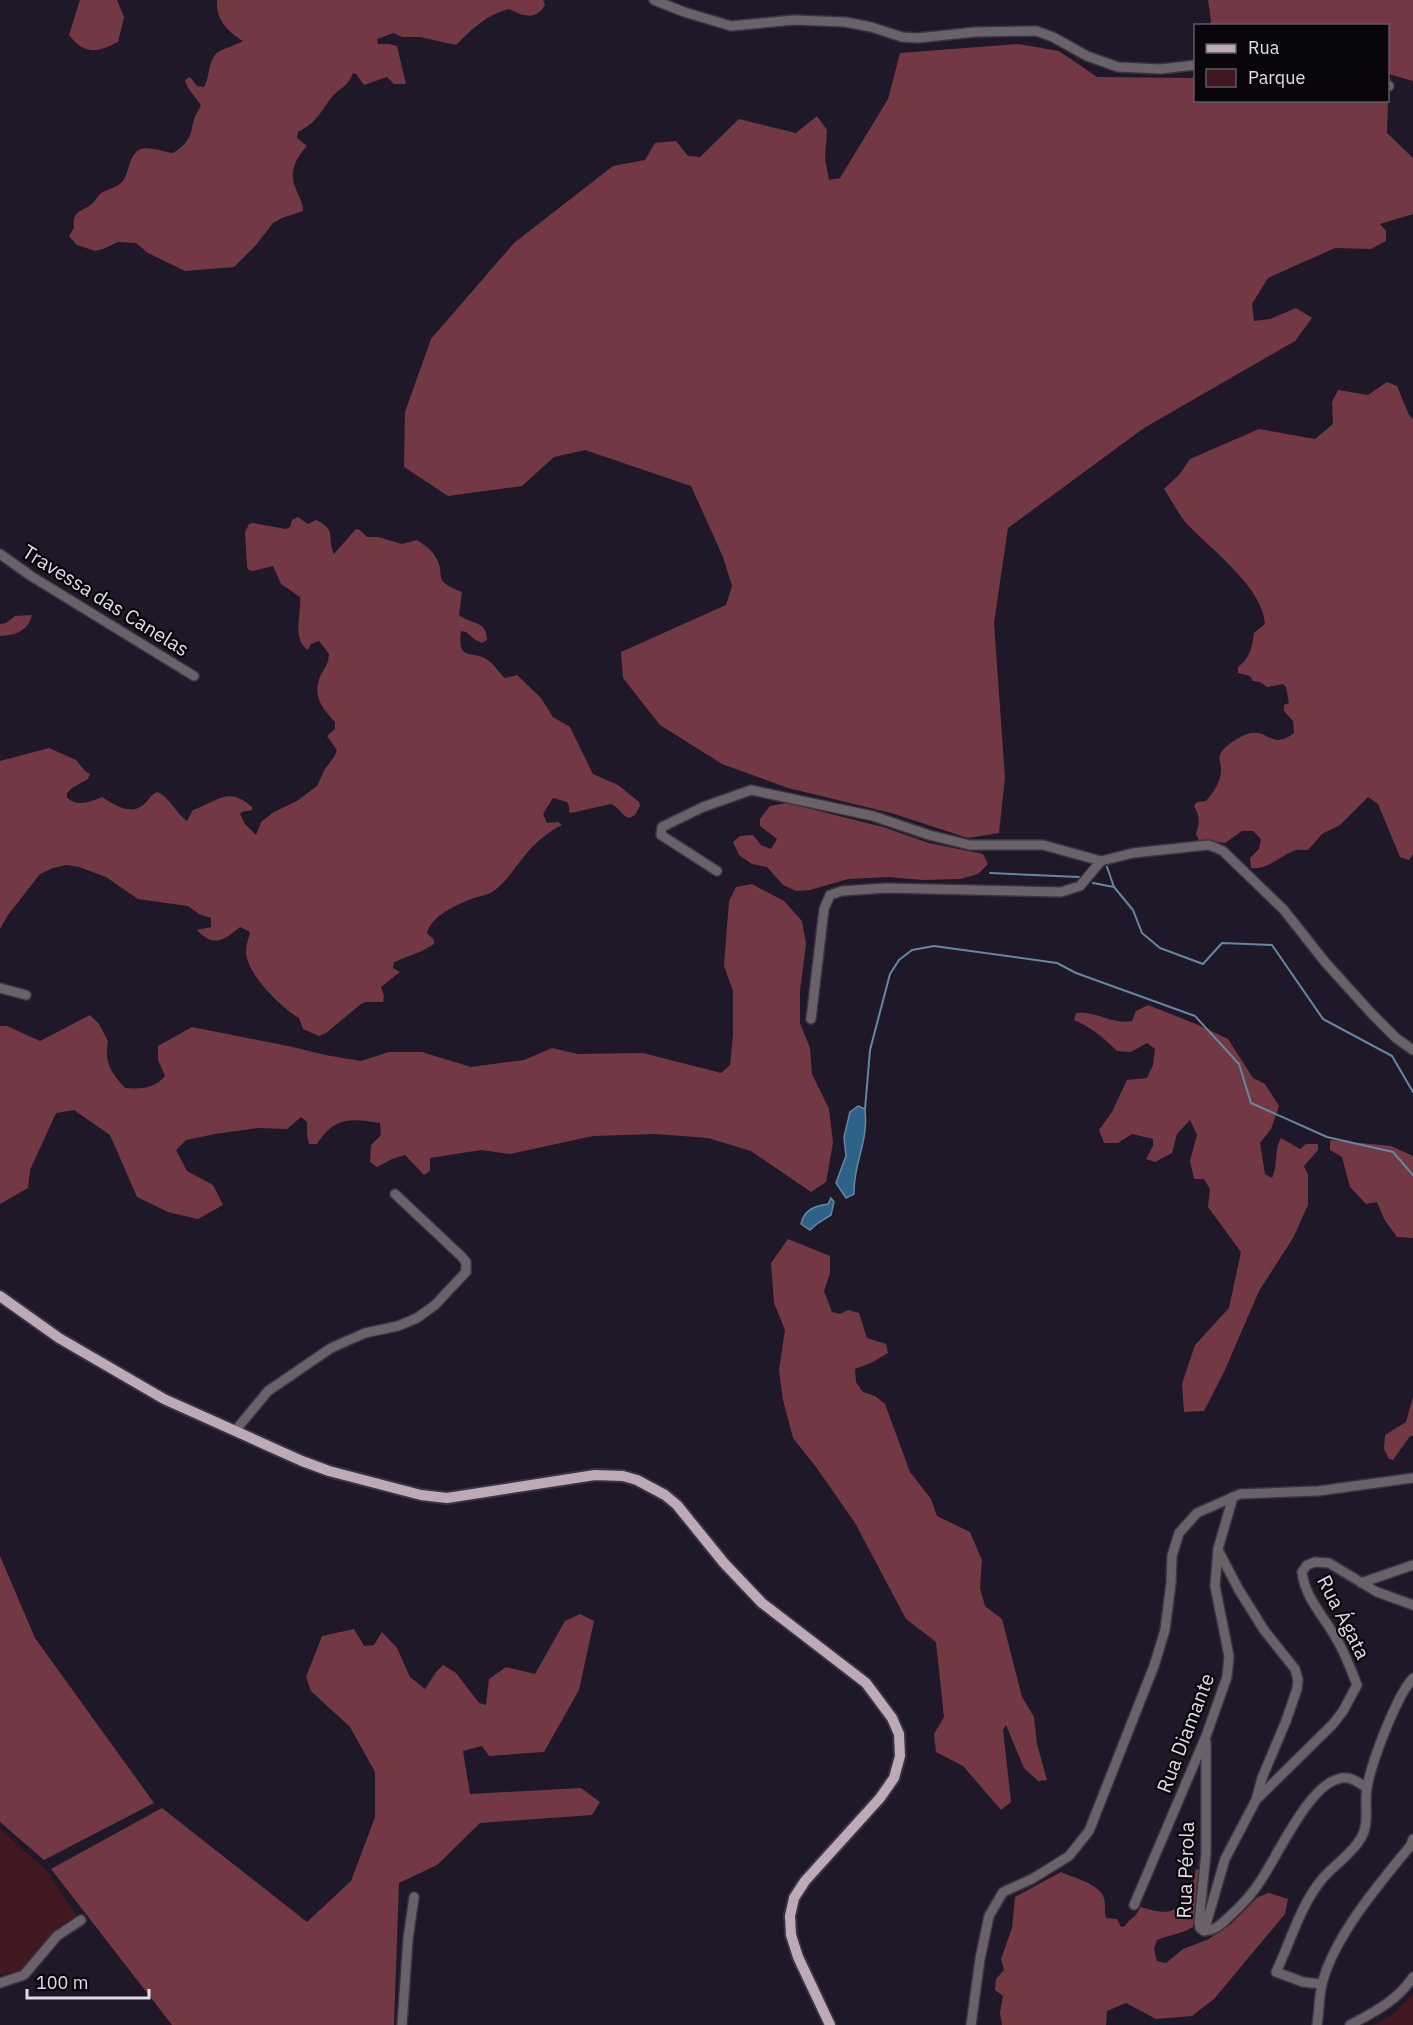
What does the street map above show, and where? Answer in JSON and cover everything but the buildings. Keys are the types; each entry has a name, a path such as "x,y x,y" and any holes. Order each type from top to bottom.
{"main road":[{"path":"0,1296 59,1338 164,1399 329,1471 434,1497 461,1498 595,1475 609,1475 636,1480 665,1495 677,1505 724,1563 762,1603 867,1683 892,1718 899,1734 900,1756 894,1778 880,1798 805,1881 794,1898 790,1916 791,1935 798,1957 830,2025"}],"street":[{"path":"654,0 731,26 787,21 845,21 902,37 918,38 975,32 1028,30 1053,37 1087,56 1118,67 1160,69 1194,65"},
{"name":"Travessa das Canelas","path":"0,554 31,576 194,676"},
{"path":"717,871 661,835 662,826 703,807 751,790 873,816 929,835 970,844 1043,845 1101,861 1133,854 1208,845 1223,851 1284,910 1325,963 1396,1038 1413,1050"},
{"path":"811,1019 824,909 830,895 842,891 886,888 1061,892 1080,885 1101,861"},
{"path":"0,988 26,995"},
{"path":"235,1431 268,1391 331,1348 365,1333 398,1326 417,1318 435,1305 466,1272 466,1262 395,1194"},
{"path":"971,2025 980,1959 989,1916 993,1908 1003,1892 1032,1879 1069,1856 1089,1831 1154,1666 1165,1630 1172,1556 1179,1533 1197,1514 1240,1494 1318,1491 1413,1478"},
{"name":"Rua Diamante","path":"1134,1905 1218,1707 1227,1677 1229,1656 1215,1586 1218,1549 1233,1497"},
{"path":"1218,1549 1239,1590 1264,1630 1295,1670 1298,1689 1262,1778 1256,1800 1225,1859 1204,1931 1214,1930 1240,1907 1260,1883 1304,1809 1322,1789 1338,1779 1355,1779 1367,1788"},
{"name":"Rua Ágata","path":"1256,1800 1333,1724 1343,1712 1357,1685 1351,1666 1336,1638 1304,1588 1302,1572 1307,1565 1315,1562 1329,1563 1377,1592 1413,1605"},
{"path":"1361,1583 1413,1565"},
{"path":"1322,1984 1303,1982 1276,1972 1293,1930 1323,1878 1362,1837 1366,1819 1367,1788 1387,1725 1413,1678"},
{"name":"Rua Pérola","path":"1204,1931 1200,1928 1199,1922 1206,1853 1206,1736"},
{"path":"1317,2025 1322,1984 1332,1956 1380,1883 1412,1843"},
{"path":"402,2025 408,1939 414,1897"},
{"path":"0,1983 24,1975 57,1936 81,1920"},
{"path":"1350,2025 1383,2008 1406,1987 1413,1977"}],"green space":[{"path":"0,1829 47,1871 78,1917 22,1970 0,1975"},
{"path":"1413,1994 1413,2025 1373,2025 1391,2016"}],"shaded area":[{"path":"80,0 117,0 124,17 118,42 91,50 80,46 69,35"},
{"path":"217,0 543,0 545,5 538,13 529,16 509,9 493,15 474,28 456,45 420,37 402,37 394,33 377,39 378,44 397,46 406,84 394,84 387,77 364,85 353,73 314,121 298,132 297,138 307,146 297,160 293,171 294,183 303,211 273,223 256,245 234,267 185,271 148,253 136,243 118,242 95,251 77,245 69,236 74,228 74,218 92,204 101,193 122,182 131,159 137,151 148,148 173,153 189,137 201,106 185,80 190,77 197,86 204,87 216,54 243,41 224,24 218,13"},
{"path":"1208,0 1413,0 1413,81 1389,74 1389,24 1210,24"},
{"path":"1018,44 1059,51 1097,77 1194,78 1194,102 1388,102 1387,133 1413,158 1413,214 1380,224 1386,231 1386,241 1371,249 1335,248 1268,278 1252,304 1254,321 1270,319 1296,308 1312,318 1295,341 1144,428 1008,528 994,623 1005,778 999,833 968,838 891,813 788,788 722,764 660,725 623,678 621,652 726,605 732,586 723,557 691,486 585,450 554,457 522,486 448,496 404,467 405,412 431,339 514,243 613,166 645,160 655,143 676,141 688,156 700,157 739,119 796,133 817,116 827,130 825,158 829,180 840,178 888,99 900,53"},
{"path":"1387,382 1397,386 1409,415 1413,419 1413,854 1409,860 1400,857 1378,804 1368,797 1340,825 1322,834 1308,850 1295,850 1268,865 1251,868 1250,858 1259,849 1261,839 1253,831 1242,831 1225,843 1199,840 1196,834 1199,823 1194,806 1197,802 1206,801 1216,788 1221,772 1220,755 1232,742 1251,733 1281,740 1294,733 1293,721 1284,711 1284,705 1289,703 1286,687 1283,684 1267,687 1260,682 1253,681 1250,676 1238,673 1238,667 1250,652 1254,633 1265,624 1262,611 1256,597 1235,570 1188,525 1164,489 1179,475 1190,459 1259,429 1315,439 1333,424 1332,402 1338,390 1368,395"},
{"path":"298,517 308,524 316,520 327,527 334,554 356,529 367,537 378,537 402,544 417,540 427,547 439,563 442,580 462,592 459,615 481,626 486,633 487,640 482,643 461,631 461,648 464,652 483,657 505,678 517,675 541,698 553,717 570,727 593,774 618,785 639,802 640,806 635,815 629,818 611,804 571,813 567,802 553,798 543,814 547,823 558,822 562,825 547,834 534,846 497,888 490,893 453,907 434,921 427,933 434,940 434,944 394,962 393,968 400,972 381,987 383,1002 361,1004 326,1033 319,1036 303,1029 299,1018 274,998 252,970 246,951 250,932 240,927 219,940 208,939 197,930 211,927 211,918 199,914 188,906 138,899 106,877 79,867 66,865 40,874 0,929 0,761 49,748 76,760 90,774 88,779 67,793 67,798 71,801 84,803 102,797 122,808 133,809 143,805 158,792 187,821 193,810 223,797 236,797 252,807 252,810 240,814 245,824 256,835 261,822 274,812 297,801 317,786 337,750 327,736 335,729 335,722 324,708 317,692 329,654 319,641 311,644 308,650 303,645 298,626 300,597 281,584 273,566 253,571 247,567 245,532 249,524 286,529 290,527 292,520"},
{"path":"32,615 28,625 20,631 0,636 0,624 6,623 15,616"},
{"path":"787,803 883,827 929,843 983,854 988,864 978,874 960,879 923,880 889,877 848,879 810,890 796,891 783,885 767,867 752,864 739,855 733,842 740,836 753,835 761,845 771,849 777,839 760,826 760,819 770,806"},
{"path":"752,884 784,901 802,921 806,944 800,991 800,1023 810,1048 812,1074 829,1109 833,1143 826,1182 811,1192 751,1151 708,1138 655,1134 593,1136 510,1154 481,1150 430,1158 430,1171 424,1175 405,1155 377,1167 370,1162 371,1145 381,1135 380,1123 351,1120 336,1124 323,1135 317,1144 309,1144 307,1122 301,1117 287,1129 258,1128 186,1140 176,1150 187,1171 213,1185 223,1205 198,1219 168,1212 137,1197 110,1135 74,1110 56,1113 30,1170 28,1188 0,1204 0,1026 7,1026 40,1041 90,1015 99,1024 108,1041 107,1055 110,1067 125,1088 147,1087 161,1080 165,1076 158,1060 158,1046 192,1027 361,1061 389,1052 422,1052 471,1067 524,1060 552,1048 578,1054 643,1053 721,1073 730,1065 733,1035 733,991 724,966 729,901 736,887"},
{"path":"1148,1005 1228,1039 1253,1078 1265,1084 1279,1106 1271,1129 1260,1143 1265,1174 1272,1178 1281,1138 1300,1149 1306,1144 1318,1144 1318,1150 1304,1166 1308,1175 1308,1205 1293,1238 1259,1291 1224,1372 1204,1411 1184,1412 1182,1384 1195,1345 1229,1308 1241,1252 1208,1207 1210,1189 1204,1179 1194,1179 1190,1161 1197,1135 1190,1120 1177,1134 1172,1153 1155,1162 1146,1159 1153,1146 1153,1139 1132,1134 1118,1143 1104,1143 1099,1130 1112,1112 1127,1080 1147,1078 1153,1065 1155,1049 1147,1043 1131,1052 1117,1051 1097,1033 1074,1020 1076,1013 1084,1013 1118,1021 1132,1021 1136,1011"},
{"path":"1330,1140 1391,1146 1413,1156 1413,1238 1397,1237 1384,1219 1377,1202 1366,1204 1350,1187 1342,1157 1330,1150"},
{"path":"788,1239 830,1256 830,1273 824,1291 832,1312 840,1314 848,1310 859,1313 867,1338 886,1344 888,1353 855,1369 856,1382 863,1392 875,1396 885,1404 910,1472 931,1499 937,1516 970,1532 982,1560 980,1588 985,1606 1002,1619 1022,1697 1034,1717 1037,1744 1047,1780 1038,1781 1024,1768 1006,1725 1003,1730 1011,1802 1001,1810 963,1766 936,1752 934,1734 944,1717 936,1642 906,1619 855,1523 793,1438 783,1400 779,1370 785,1330 774,1303 771,1263"},
{"path":"1413,1397 1413,1436 1410,1436 1393,1460 1389,1459 1384,1449 1385,1435 1406,1422"},
{"path":"0,1556 35,1638 154,1803 44,1860 0,1822"},
{"path":"580,1614 594,1621 579,1690 544,1752 489,1756 482,1746 463,1751 470,1794 581,1788 600,1802 592,1815 480,1823 437,1865 399,1883 394,2025 172,2025 51,1869 162,1808 307,1922 351,1881 375,1817 375,1772 350,1727 311,1691 306,1677 322,1636 354,1629 364,1646 374,1645 382,1632 397,1648 410,1677 425,1689 443,1665 456,1673 479,1703 486,1705 489,1679 506,1667 535,1674 565,1621"},
{"path":"1196,1869 1201,1871 1193,1927 1157,1940 1154,1949 1157,1961 1166,1963 1183,1949 1207,1940 1231,1924 1258,1897 1269,1893 1288,1899 1285,1914 1214,1999 1192,2016 1156,2019 1126,2003 1107,2011 1106,2025 1002,2025 1000,2013 1003,1996 995,1990 996,1979 1004,1970 1001,1959 1012,1928 1015,1897 1061,1872 1086,1882 1102,1893 1106,1918 1117,1919 1121,1927 1125,1926 1140,1907 1161,1912 1175,1909 1190,1894"}],"water":[{"path":"858,1106 865,1109 865,1132 854,1183 854,1194 846,1198 836,1183 846,1156 844,1137 850,1112"},
{"path":"831,1198 834,1202 831,1215 810,1230 801,1224 807,1212 828,1204"}],"waterway":[{"path":"1107,867 1114,887 1133,910 1142,933 1160,948 1203,964 1222,943 1272,945 1323,1019 1392,1056 1413,1092"},
{"path":"990,873 1079,877"},
{"path":"1093,883 1114,887"},
{"path":"865,1109 870,1050 890,974 899,960 912,950 934,946 1057,963 1076,973 1195,1016 1239,1064 1251,1103 1327,1137 1393,1152 1413,1175"}]}
